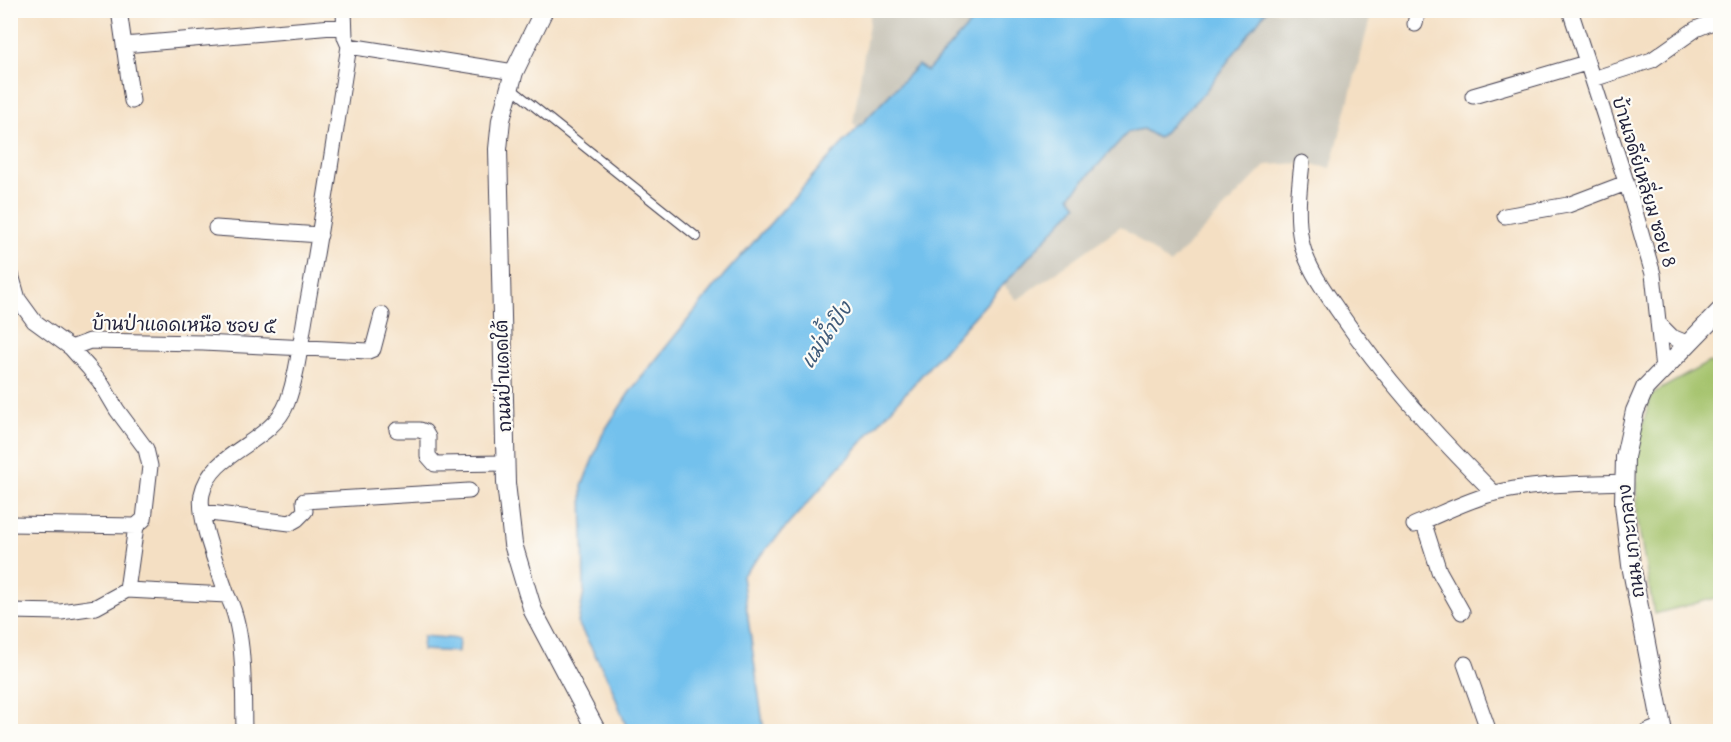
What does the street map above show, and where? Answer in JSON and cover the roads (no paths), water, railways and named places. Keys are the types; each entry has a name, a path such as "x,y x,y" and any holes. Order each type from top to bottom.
{"street":[{"path":"119,10 132,101"},
{"name":"ถนนป่าแดดใต้","path":"544,10 512,80 501,120 498,148 505,463 513,544 533,611 597,732"},
{"name":"บ้านเจดีย์เหลี่ยม ซอย 8","path":"1570,10 1653,274 1664,369"},
{"path":"124,45 344,18 345,37 349,46 320,235 286,405 268,430 214,471 204,484 201,498 207,532 227,595 237,618 244,732"},
{"path":"1593,79 1652,60 1696,29 1720,19"},
{"path":"349,46 512,80"},
{"path":"1473,96 1586,63"},
{"path":"1302,163 1298,196 1301,242 1318,281 1367,353 1434,432 1494,493"},
{"path":"1505,216 1568,205 1626,183"},
{"path":"216,228 320,235"},
{"path":"10,271 18,299 34,321 71,348 101,382 117,410 146,449 150,466 127,590"},
{"name":"ถนน เกาะกลาง","path":"1658,730 1631,565 1624,504 1625,458 1635,411 1645,388 1720,311"},
{"name":"บ้านป่าแดดเหนือ ซอย ๕","path":"71,348 90,341 299,346 368,351 373,349 376,342 382,315"},
{"path":"1658,323 1672,337 1689,344"},
{"path":"397,430 425,432 429,438 428,458 435,464 505,463"},
{"path":"1462,612 1439,571 1419,523 1494,493 1526,487 1623,482"},
{"path":"202,512 290,523 305,511 304,501 469,491"},
{"path":"10,524 140,522"},
{"path":"10,611 61,612 96,607 127,590 227,595"},
{"path":"1465,664 1489,732"}],"lane":[{"path":"512,80 697,237"}],"water":[{"name":"แม่น้ำปิง","path":"982,11 1266,11 1204,93 1158,138 1143,129 1128,132 1070,196 1077,205 742,576 764,731 628,731 610,683 578,623 584,592 582,486 603,433 629,393 724,275 826,161 918,65 927,71"},
{"path":"423,636 459,639 458,652 422,650"}]}
